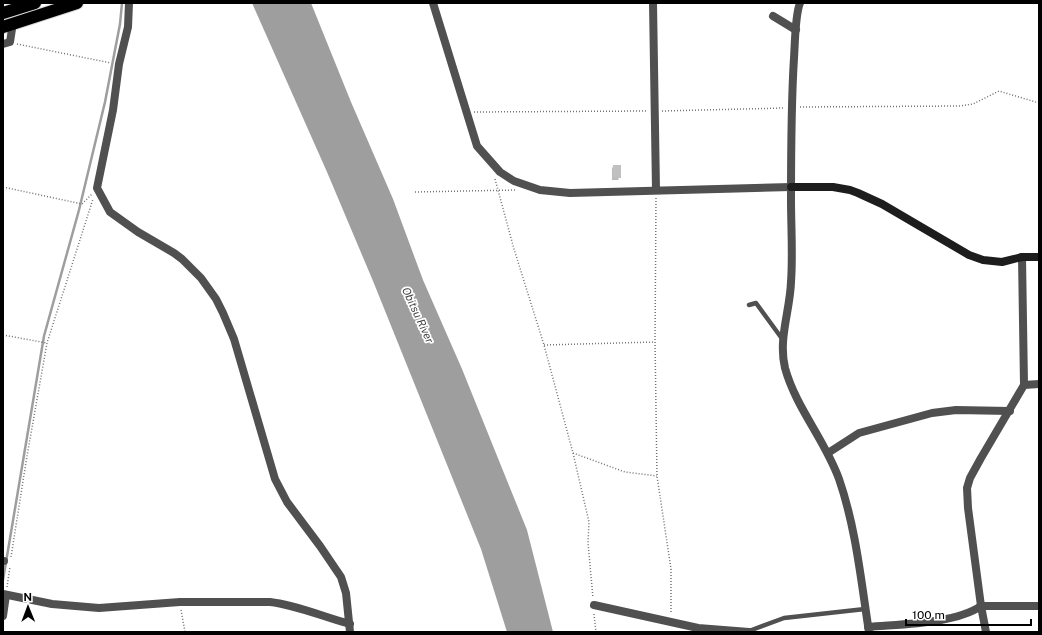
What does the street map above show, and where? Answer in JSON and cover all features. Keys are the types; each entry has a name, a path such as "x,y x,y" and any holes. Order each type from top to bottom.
{"highway":[{"path":"3,13 35,3"},
{"path":"7,28 77,3"}],"street":[{"path":"130,3 128,27 119,64 113,110 97,188 110,212 138,232 179,256 202,278 216,298 224,313 234,339 272,471 278,486 287,502 337,571 346,593 350,628"},
{"path":"433,3 468,112 477,146 500,172 514,181 547,191 570,193 833,187 850,190 882,204 975,258 1002,262 1022,257 1039,257"},
{"path":"653,3 656,190"},
{"path":"798,4 791,108 792,283 783,340 783,354 785,369 796,398 828,453 839,479 857,559 868,629 933,621 957,616 981,606 1039,606"},
{"path":"773,16 796,30"},
{"path":"6,43 7,28"},
{"path":"986,632 966,499 967,488 970,478 981,458 1024,385 1022,257"},
{"path":"1024,385 1039,384"},
{"path":"828,453 859,433 932,413 956,410 1010,410"},
{"path":"3,616 4,595 52,604 93,608 180,602 270,602 282,603 350,628"},
{"path":"594,605 698,628 749,632"}],"lane":[{"path":"749,305 756,304 783,340"},
{"path":"749,632 784,618 865,608"}],"path":[{"path":"6,43 119,64"},
{"path":"468,112 654,111 960,106 973,104 999,91 1039,103"},
{"path":"490,162 514,249 544,345 573,453 589,522 588,543 596,632"},
{"path":"3,187 82,204 97,188"},
{"path":"4,595 7,561 47,343 97,188"},
{"path":"415,192 519,190"},
{"path":"656,190 655,342 657,476 671,569 671,621"},
{"path":"3,335 47,343"},
{"path":"544,345 655,342"},
{"path":"573,453 625,472 657,476"},
{"path":"180,602 185,632"}],"water":[{"name":"Obitsu River","path":"252,3 311,3 351,102 393,199 423,280 462,369 527,530 553,632 507,632 481,549 373,281 327,172"}],"building":[{"path":"613,165 621,165 621,178 613,178"}],"waterway":[{"path":"3,580 44,336 79,210 105,102 120,24 122,3"}]}
